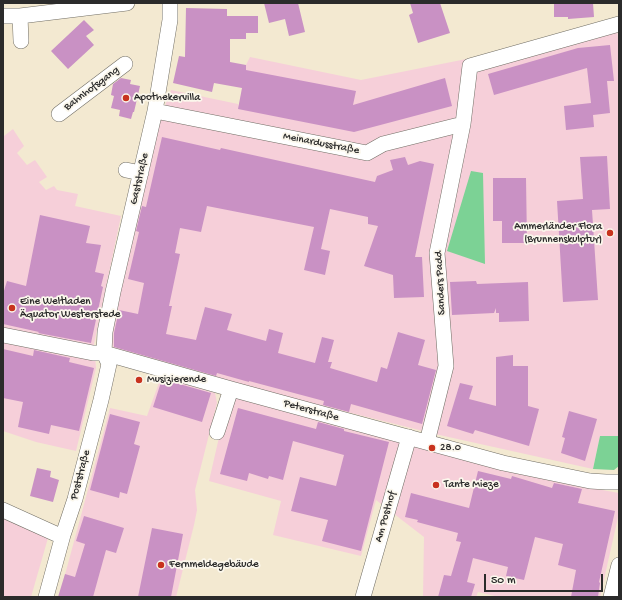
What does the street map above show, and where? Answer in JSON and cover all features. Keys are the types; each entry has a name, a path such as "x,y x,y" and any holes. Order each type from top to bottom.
{"street":[{"path":"3,16 20,16 127,3"},
{"name":"Gaststraße","path":"104,353 105,332 113,292 155,111 170,20 170,3"},
{"path":"20,16 21,41"},
{"path":"463,124 470,66 619,24"},
{"name":"Bahnhofsgang","path":"59,114 125,64"},
{"name":"Meinardusstraße","path":"155,111 367,153 383,144 463,124"},
{"name":"Sanders Padd","path":"427,442 446,366 437,253 463,124"},
{"path":"126,170 141,173"},
{"name":"Peterstraße","path":"3,335 93,353 104,353 471,455 557,475 590,481 619,482"},
{"name":"Poststraße","path":"46,597 63,535 75,499 101,400 109,364 104,353"},
{"path":"217,432 231,389"},
{"name":"Am Posthof","path":"363,597 409,437"},
{"path":"3,510 56,534 63,535"},
{"path":"611,597 619,564"}],"shaded area":[{"path":"617,29 619,47 619,436 600,436 593,469 435,434 251,388 114,349 110,340 111,332 154,134 171,90 238,104 239,107 246,65 250,57 361,80"},
{"path":"13,129 24,146 17,153 27,165 35,160 47,177 39,182 46,190 54,186 57,190 78,194 75,206 121,216 94,344 96,368 76,451 36,442 3,431 3,135 4,136"},
{"path":"161,377 215,393 217,403 195,490 197,510 176,597 59,597 110,408 147,416"},
{"path":"233,396 475,463 552,481 619,493 619,513 600,597 499,597 478,592 476,597 423,597 424,537 376,500 361,556 273,535 281,501 209,481 220,433"},
{"path":"3,514 48,538 31,597 3,597"}],"green space":[{"path":"471,171 483,173 485,264 447,251"},
{"path":"600,436 619,436 619,466 614,470 593,469"}],"building":[{"path":"264,3 298,3 305,32 289,36 285,19 269,23"},
{"path":"410,3 440,3 450,33 418,43 409,15 413,13"},
{"path":"554,3 593,3 594,17 568,19 568,17 554,17"},
{"path":"186,8 227,9 227,16 258,16 258,33 246,33 246,39 230,39 230,62 246,65 246,70 356,91 353,105 445,78 452,106 354,132 238,109 242,88 214,83 212,92 173,83 179,56 185,57"},
{"path":"84,20 94,30 86,36 94,45 68,69 51,51"},
{"path":"610,45 614,81 607,81 610,113 593,115 594,127 566,130 564,106 591,103 587,68 494,95 488,74 578,48"},
{"name":"Apothekervilla","path":"121,78 131,80 130,84 140,86 131,119 119,116 120,110 111,108 114,96 111,95 113,84"},
{"path":"162,137 220,150 221,148 375,182 377,176 393,170 390,160 405,157 408,165 420,161 434,164 415,257 422,257 424,297 394,298 393,275 364,266 378,226 368,224 368,217 330,209 321,249 330,251 325,275 304,270 314,227 207,206 201,232 180,228 175,253 180,254 169,306 172,306 166,334 196,340 205,307 232,314 227,330 266,341 269,329 283,333 278,353 315,363 322,337 334,340 328,362 332,362 330,368 377,382 381,367 387,369 398,332 425,340 418,365 436,370 422,424 351,404 349,412 323,405 324,401 217,373 216,376 114,347 114,333 119,310 138,314 144,283 128,279 139,232 136,231 142,206 146,207"},
{"path":"607,156 610,209 592,210 598,300 563,302 557,201 583,199 580,157"},
{"path":"493,178 526,178 527,243 502,243 502,221 493,221"},
{"path":"40,215 90,226 86,243 101,245 95,272 104,274 101,286 103,287 91,343 38,333 39,332 3,324 3,294 7,281 26,286"},
{"path":"476,281 477,284 528,282 529,321 499,322 499,313 496,313 496,308 494,313 452,315 450,282"},
{"path":"3,349 33,356 34,350 70,358 69,362 94,368 79,431 51,425 49,434 18,427 23,402 3,398"},
{"path":"513,355 513,366 528,366 528,406 539,409 529,446 475,430 473,434 447,426 460,383 473,386 469,399 496,406 496,357"},
{"path":"162,379 211,393 202,422 153,407"},
{"path":"238,408 316,429 318,422 344,429 344,431 389,442 361,551 322,541 328,520 291,511 300,477 336,486 344,455 293,441 283,480 269,476 268,479 249,473 247,481 220,474"},
{"path":"569,411 597,419 585,461 561,453 565,438 562,437"},
{"path":"110,414 140,422 134,444 140,446 127,494 120,492 119,498 90,490"},
{"path":"37,468 51,471 50,477 59,480 53,502 30,496"},
{"path":"478,471 511,479 512,476 552,488 554,483 582,489 578,503 615,511 599,582 598,597 571,597 576,570 558,565 563,544 535,537 524,580 506,576 508,567 473,558 467,582 475,584 471,597 438,597 444,575 451,576 461,542 456,541 458,533 417,522 418,520 405,517 411,493 469,508"},
{"path":"84,516 124,528 116,553 106,550 93,597 58,597 65,574 75,577 85,544 76,541"},
{"name":"Fernmeldegebäude","path":"152,528 183,534 171,597 138,597"}],"place":[{"name":"Apothekervilla","path":"126,98"},
{"name":"Ammerländer Flora (Brunnenskulptur)","path":"610,233"},
{"name":"Eine Weltladen Äquator Westerstede","path":"12,308"},
{"name":"Musizierende","path":"139,380"},
{"name":"28.0","path":"432,448"},
{"name":"Tante Mieze","path":"436,485"},
{"name":"Fernmeldegebäude","path":"161,565"}]}
